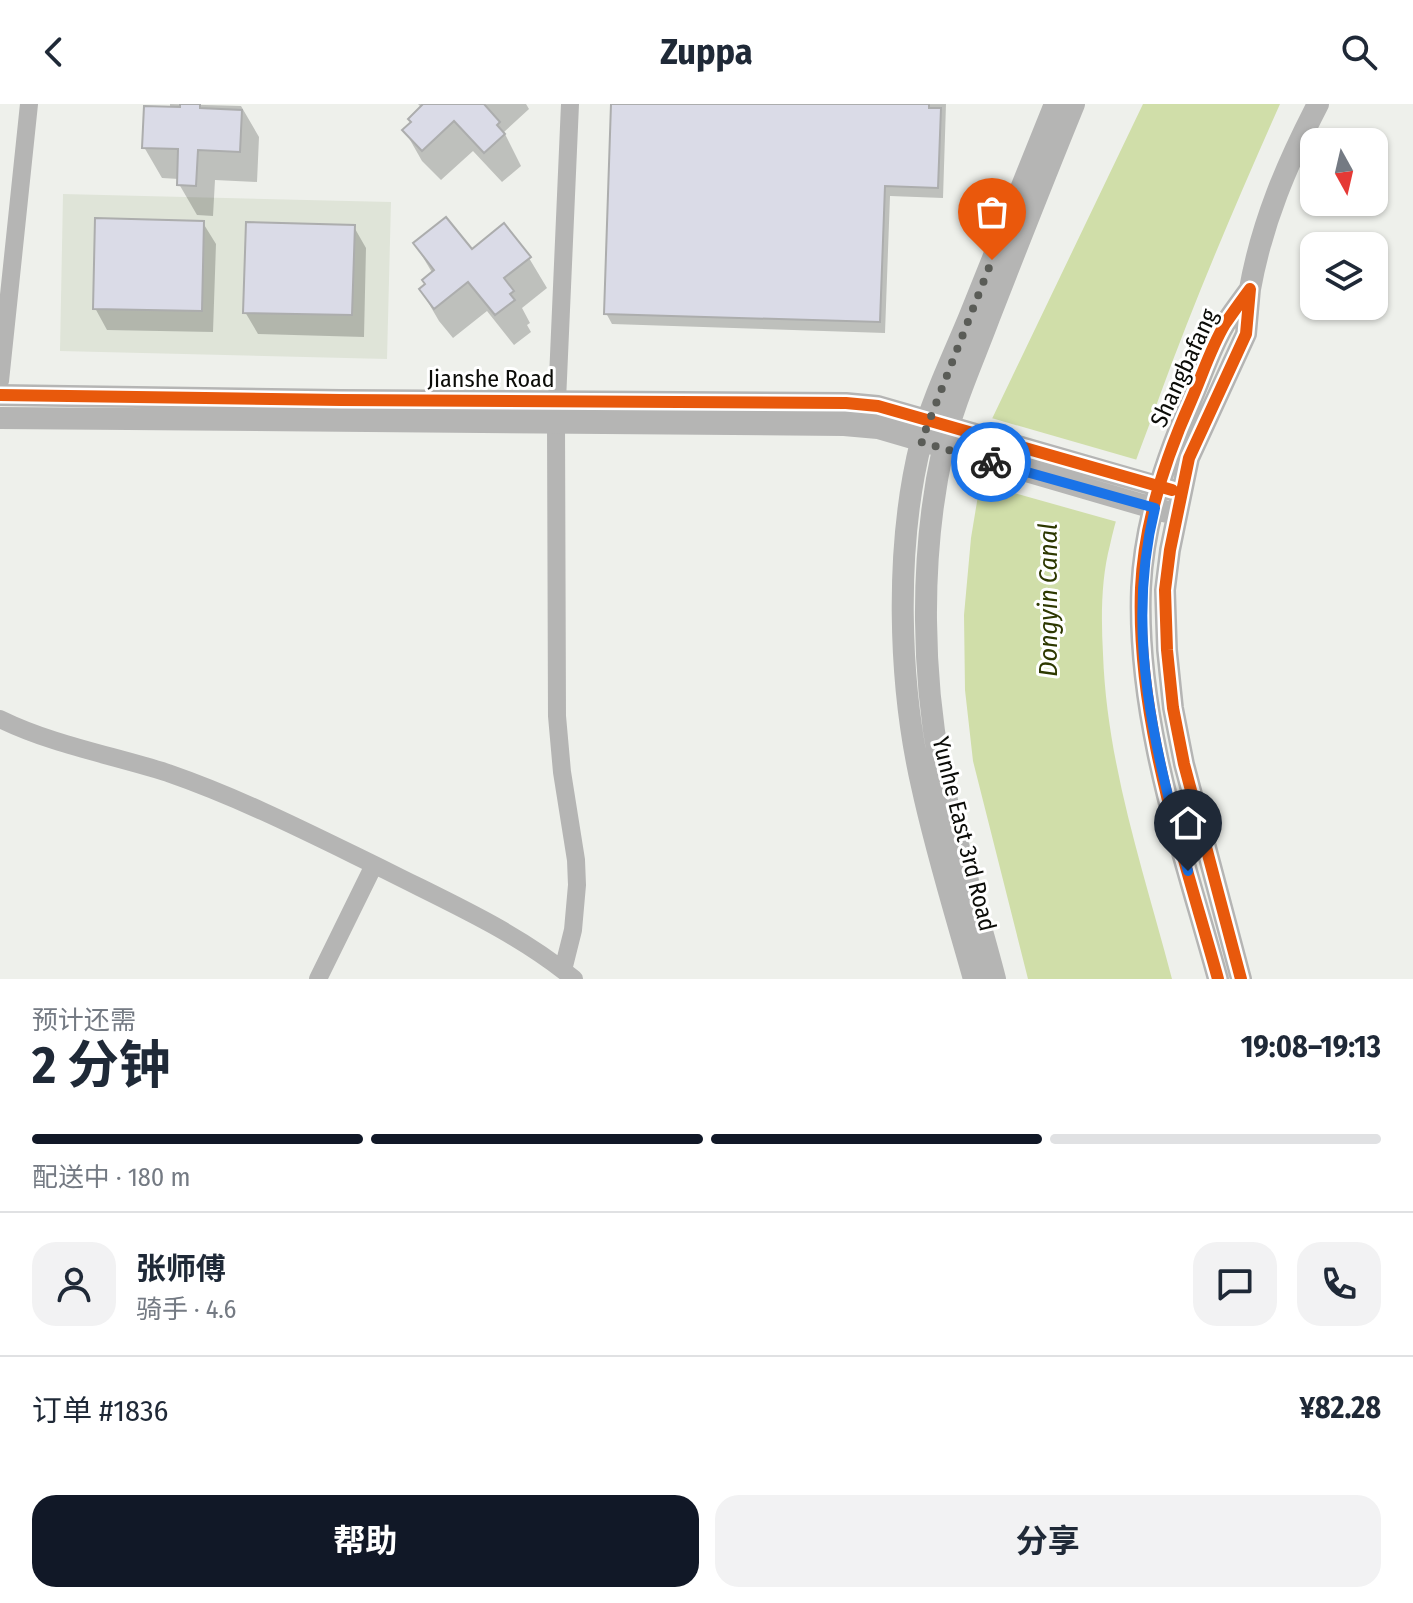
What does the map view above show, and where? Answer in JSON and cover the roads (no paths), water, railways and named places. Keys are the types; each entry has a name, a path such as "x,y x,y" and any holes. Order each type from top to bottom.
{"street":[{"path":"0,381 29,104"},
{"path":"0,719 39,736 166,773 249,803 492,923 569,975 577,885 557,716 557,413 570,104"},
{"name":"Yunhe East 3rd Road","path":"995,979 945,791 936,737 927,629 935,434 1055,104"},
{"name":"Yunhe East 3rd Road","path":"974,979 922,785 912,732 904,624 904,568 911,486 1074,104"},
{"name":"Shangbafang","path":"1241,979 1188,778 1173,708 1165,590 1189,458 1246,334 1250,289 1268,214 1291,156 1318,104"},
{"name":"Shangbafang","path":"1218,979 1159,762 1142,647 1141,587 1147,495 1225,325 1250,289"},
{"name":"Jianshe Road","path":"0,395 557,413"},
{"name":"Jianshe Road","path":"0,418 557,413 846,403 878,406 935,434 1147,495"},
{"path":"1147,495 1179,504"},
{"path":"318,979 374,865"}],"water":[{"name":"Dongyin Canal","path":"1143,104 1280,104 1174,358 1126,488 1105,571 1102,640 1112,737 1128,818 1172,979 1028,979 973,761 965,690 964,615 971,538 990,423"}]}
